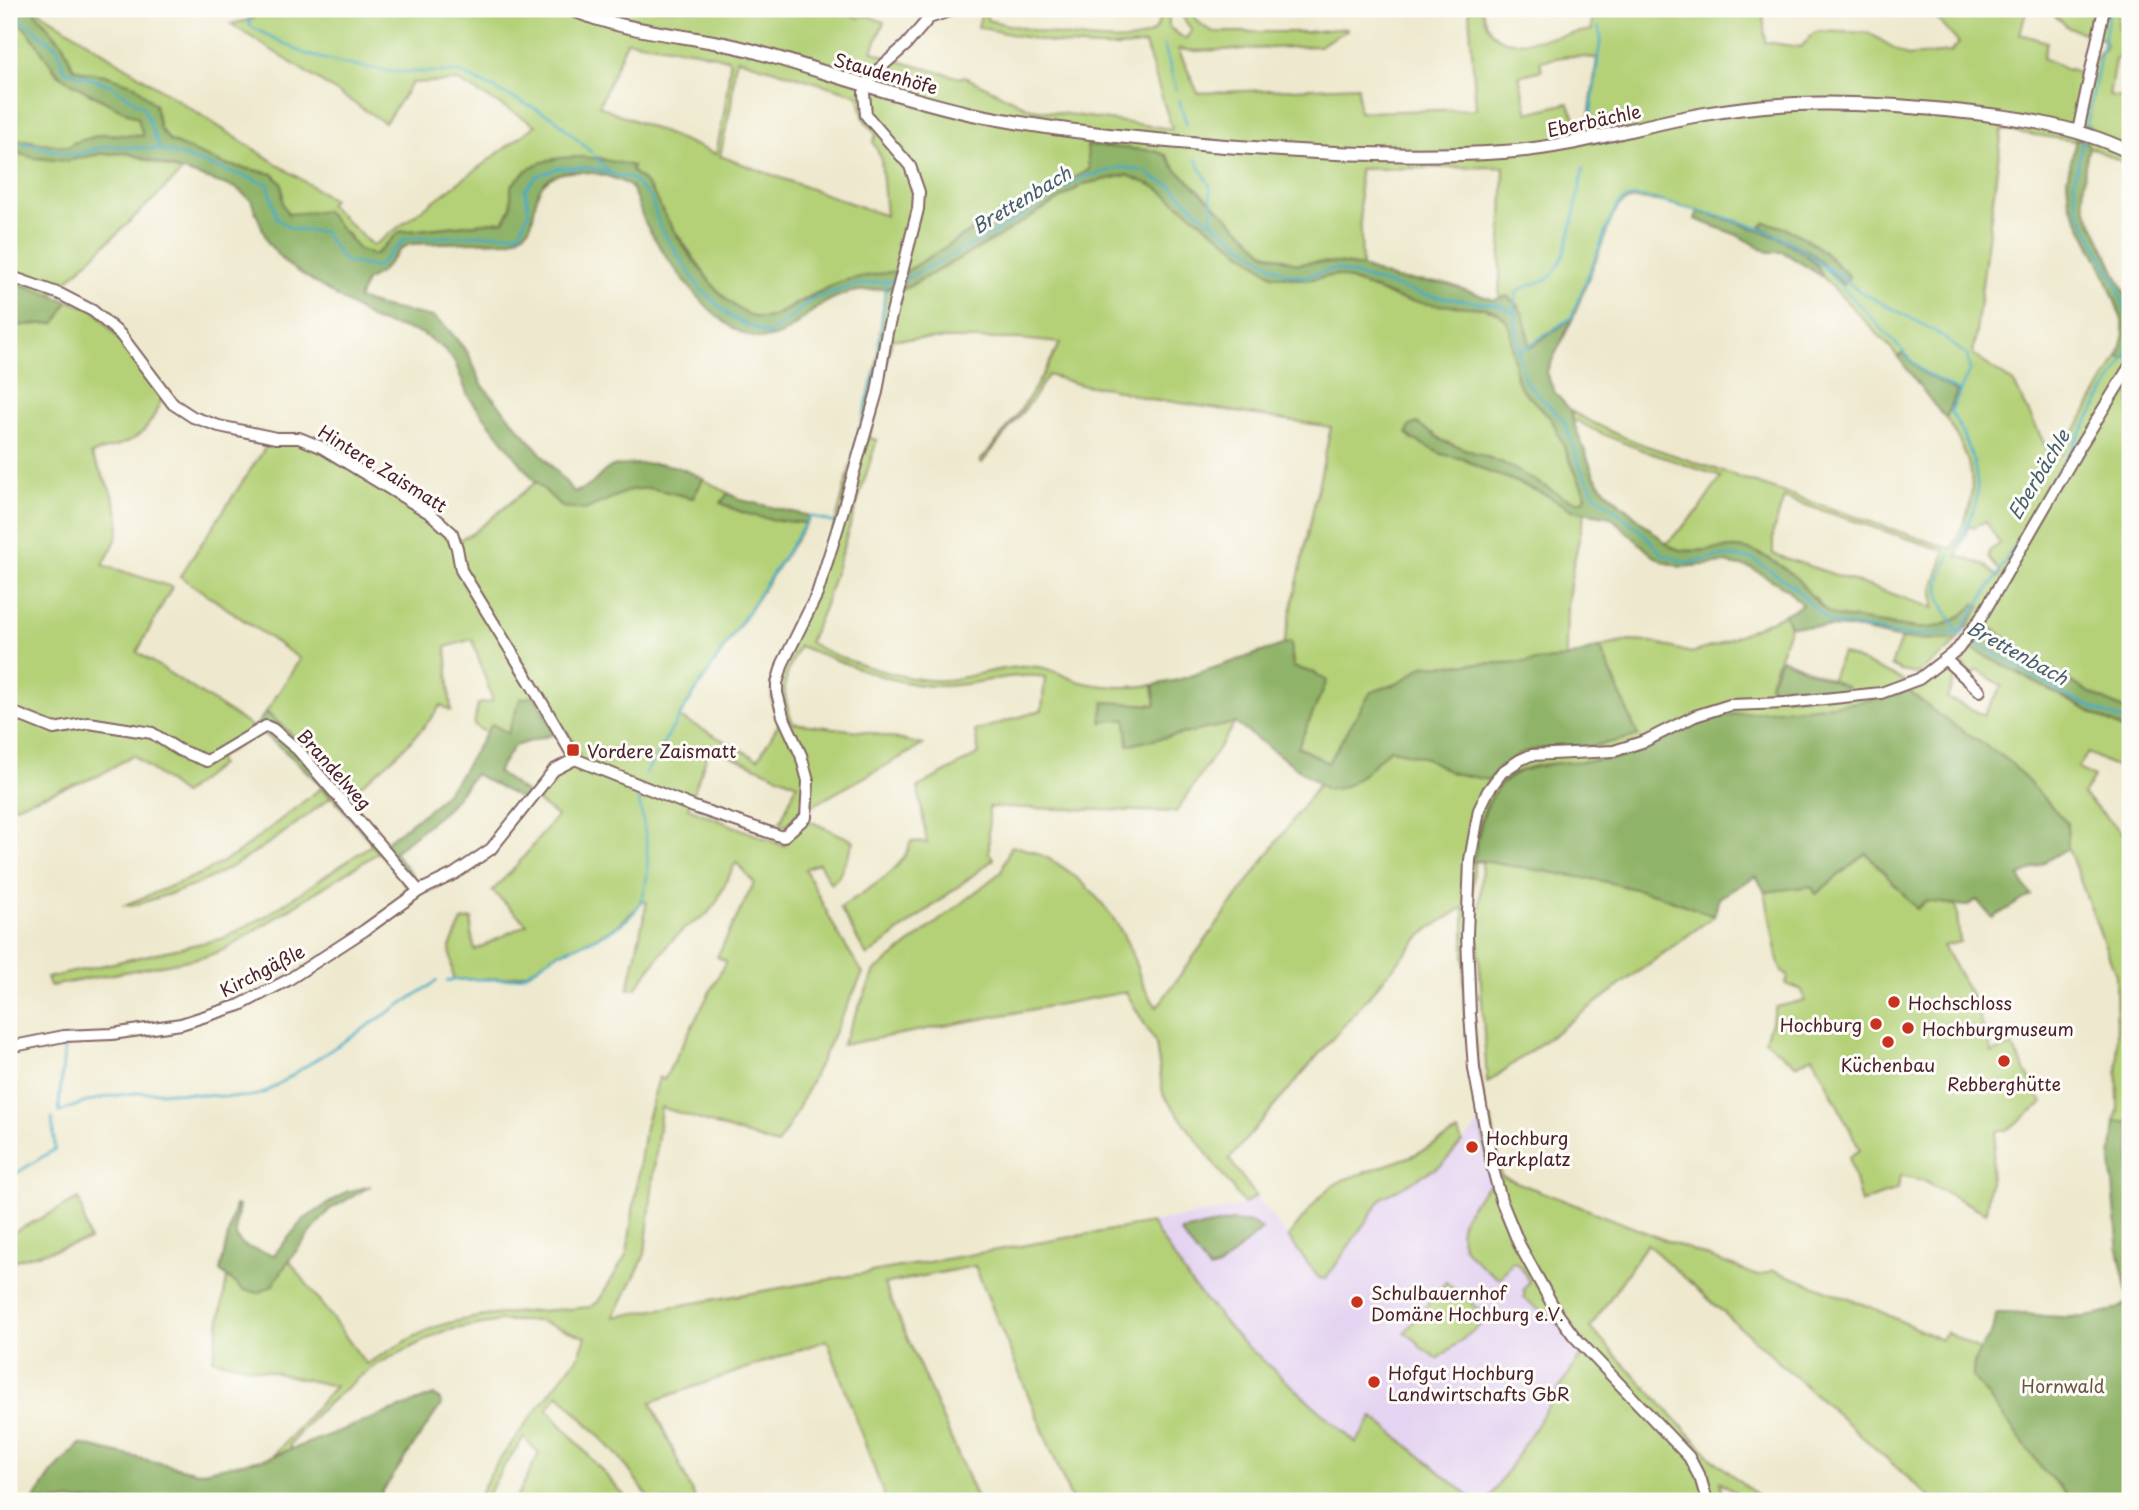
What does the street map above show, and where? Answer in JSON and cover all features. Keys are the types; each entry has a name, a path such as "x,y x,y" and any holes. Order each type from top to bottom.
{"main road":[{"name":"Staudenhöfe","path":"571,9 619,25 742,48 940,106 1022,123 1197,144"},
{"name":"Eberbächle","path":"1197,144 1371,153 1501,152 1573,144 1724,110 1821,103 1870,104 1969,113 2053,125 2083,133 2130,152"}],"street":[{"path":"419,891 461,870 491,849 554,770 575,759 694,807 783,837 806,817 808,781 801,755 778,702 777,683 783,663 817,594 838,527 877,392 887,332 918,209 919,192 910,166 866,115 863,101 870,76 906,45 929,19 955,9"},
{"path":"2083,133 2104,9"},
{"name":"Hintere Zaismatt","path":"9,276 61,294 93,311 120,334 173,404 193,417 219,426 276,438 299,438 321,447 431,514 452,533 461,570 575,759"},
{"path":"1707,1501 1689,1457 1574,1336 1557,1313 1519,1244 1501,1200 1474,1069 1469,1014 1467,935 1470,860 1479,810 1488,791 1502,772 1531,755 1614,751 1645,741 1695,716 1730,705 1799,702 1881,693 1919,679 1946,660 1971,632 2079,447 2130,366"},
{"path":"1946,660 1980,691"},
{"name":"Brandelweg","path":"9,711 54,729 89,723 152,733 179,750 207,761 266,726 273,729 298,750 419,891"},
{"name":"Kirchgäßle","path":"9,1046 64,1036 112,1034 181,1024 240,1005 288,980 419,891"}],"shaded area":[{"path":"1480,1123 1493,1185 1584,1350 1488,1501 1475,1501 1373,1418 1356,1443 1239,1339 1192,1285 1151,1223 1239,1207 1256,1196 1318,1278 1326,1279 1382,1198 1443,1164","holes":["1446,1282 1486,1321 1473,1331 1420,1343 1405,1332"]}],"green space":[{"path":"9,9 36,9 34,11 63,44 73,68 135,85 155,105 160,129 170,141 223,164 273,174 282,184 283,204 288,214 326,211 359,250 375,255 399,232 504,221 511,207 511,186 526,171 543,162 582,157 633,166 631,170 650,189 694,262 721,294 749,315 770,317 832,286 861,277 898,271 895,286 842,295 817,308 781,335 756,338 738,331 719,317 684,280 647,226 631,187 610,177 583,172 570,172 547,180 540,189 530,225 526,231 508,241 410,244 401,249 381,272 366,281 358,299 433,317 447,328 468,353 482,385 574,492 592,484 613,466 670,465 703,479 693,498 650,488 630,490 585,510 562,507 533,479 468,396 455,362 444,349 421,333 375,321 285,263 268,243 251,200 236,188 127,153 100,154 66,161 35,158 9,151 9,138 69,147 73,143 103,134 143,136 138,118 61,76 29,33 9,17"},
{"path":"36,9 333,200 329,205 373,246 536,125 458,81 412,83 385,123 231,24 253,19 255,9 593,9 618,18 622,9 837,9 859,18 866,15 884,22 872,51 894,60 961,78 963,76 1031,109 1172,129 1145,44 1124,47 1082,46 1019,36 978,27 982,11 974,9 987,9 987,20 1096,40 1137,39 1151,33 1158,25 1161,9 1169,9 1169,27 1185,39 1192,31 1180,9 1190,9 1200,23 1215,32 1306,32 1347,28 1319,46 1196,51 1178,49 1198,93 1358,86 1359,112 1476,109 1469,9 1482,9 1491,31 1506,41 1514,42 1592,30 1591,9 1763,9 1765,42 1801,47 1819,31 1869,33 1907,56 1951,52 1959,43 1928,9 2027,9 2020,34 2047,42 2043,58 2087,76 2106,44 2102,39 2069,28 2047,9 2119,9 2118,30 2130,28 2130,58 2127,47 2121,48 2120,57 2115,60 2109,96 2129,99 2130,96 2130,165 2089,147 2086,142 2090,127 2085,125 2080,140 2075,141 2002,130 1973,355 2014,383 2045,445 2055,457 2062,454 2118,357 2130,356 2130,712 2059,674 1992,628 1984,629 1977,636 1967,628 1980,607 1943,626 1927,629 1829,615 1815,598 1730,549 1681,551 1666,544 1698,511 1721,477 1630,445 1577,421 1573,422 1572,412 1644,445 1951,549 1961,531 1971,498 1970,468 1957,436 1946,418 1957,392 1920,371 1903,353 1898,357 1823,277 1808,255 1773,237 1718,217 1690,208 1642,199 1622,204 1613,216 1573,318 1529,348 1519,305 1507,296 1499,298 1504,167 1359,169 1362,267 1337,263 1298,264 1265,253 1175,168 1166,155 1155,151 1088,145 1090,170 968,233 907,271 841,282 763,319 733,307 712,284 647,185 631,170 598,157 511,186 511,207 504,221 399,232 375,255 359,250 347,233 288,214 283,204 282,184 273,174 223,164 170,141 160,129 155,105 135,86 105,75 73,68 63,44 34,11","holes":["627,41 696,51 728,59 730,64 725,108 716,154 599,106","1568,56 1597,58 1588,124 1578,124 1568,103 1528,113 1519,76 1542,70 1540,61","738,59 858,95 864,119 876,134 873,142 881,158 886,216 720,156 731,106 735,63","1762,227 1812,242 1849,276 1843,285 1810,252","1784,498 1945,551 1933,589 1934,608 1773,554 1773,532","1986,521 2000,544 1989,551 1989,558 2001,573 1998,578 1985,565 1957,556 1969,525 1974,527"]},
{"path":"9,17 29,33 61,77 138,118 144,137 103,134 69,147 9,138"},
{"path":"2076,139 2086,142 2089,147 2083,199 2086,209 2130,304 2130,358 2118,357 2124,334 2122,320 2104,272 2069,202 2067,179"},
{"path":"1087,145 1155,151 1166,155 1175,168 1266,253 1298,264 1337,263 1362,267 1395,279 1448,284 1494,300 1507,296 1522,313 1530,348 1573,318 1546,373 1555,393 1572,412 1594,475 1606,491 1671,547 1692,551 1737,548 1758,553 1786,570 1820,606 1839,617 1893,626 1927,628 1944,625 1960,617 1975,603 1980,607 1957,640 1901,639 1852,628 1790,626 1785,614 1802,605 1787,589 1751,568 1725,563 1681,567 1664,562 1652,555 1611,517 1572,510 1510,479 1488,472 1463,459 1441,454 1412,439 1407,433 1410,426 1417,423 1443,441 1503,463 1566,498 1583,501 1586,496 1552,420 1521,388 1516,379 1510,328 1497,312 1485,308 1403,300 1337,275 1306,280 1272,275 1156,187 1127,175 1084,184 989,242 904,289 902,287 907,271 968,233 1089,170"},
{"path":"9,151 35,158 66,161 100,154 127,153 182,172 52,295 9,280"},
{"path":"1127,175 1156,187 1272,275 1306,280 1337,275 1403,300 1485,308 1497,312 1505,319 1510,328 1516,379 1521,388 1552,420 1586,496 1583,501 1566,498 1503,463 1443,441 1432,432 1463,459 1548,496 1572,510 1585,512 1567,605 1566,658 1423,666 1399,683 1371,693 1328,763 1298,747 1315,673 1293,667 1291,643 1284,644 1331,427 1156,401 1048,375 1032,400 982,463 980,461 1024,405 1060,343 1019,339 892,339 869,438 877,440 824,608 809,642 857,663 915,678 948,680 1005,669 1038,667 1096,685 1153,685 1156,705 1104,702 1126,719 1128,745 1235,723 1176,812 989,807 989,853 994,859 867,956 840,908 892,871 907,852 911,841 927,843 918,787 979,754 975,731 1042,710 1045,677 1020,676 957,685 926,686 870,673 799,646 785,684 786,701 793,723 867,732 923,745 799,813 786,826 780,823 797,784 710,747 688,808 784,846 803,825 812,822 854,841 839,876 831,884 819,863 805,869 838,934 863,973 794,1117 777,1145 661,1107 645,1254 614,1317 1151,1223 1192,1285 1239,1339 1356,1443 1373,1417 1475,1501 1072,1501 975,1266 884,1284 978,1501 886,1501 827,1340 651,1402 696,1501 651,1501 621,1459 559,1394 547,1409 629,1501 515,1501 539,1453 524,1438 484,1501 476,1501 493,1469 579,1355 586,1337 539,1321 501,1321 444,1331 377,1364 317,1413 290,1444 291,1449 273,1456 335,1386 213,1359 227,1277 243,1290 272,1286 289,1260 366,1364 417,1335 449,1323 501,1314 590,1307 598,1302 627,1254 645,1127 659,1077 664,1080 726,961 717,957 754,883 736,862 716,903 707,914 669,943 636,988 628,989 647,902 641,901 617,926 556,954 529,972 506,978 453,980 450,947 462,921 472,919 471,932 475,950 527,924 492,891 557,816 536,800 557,774 580,755 567,731 555,734 520,700 508,733 492,724 486,733 474,725 478,704 493,701 472,639 446,647 451,711 441,705 398,754 347,796 299,741 266,712 300,659 180,576 271,439 293,435 398,490 459,540 473,533 536,482 562,507 608,498 630,490 650,488 693,498 703,479 728,493 722,503 732,508 763,518 807,523 679,717 758,759 780,722 772,701 772,679 777,663 810,604 834,528 877,365 885,290 895,286 905,289 990,242 1084,184"},
{"path":"1698,211 1750,227 1786,242 1814,263 1823,277 1783,252 1768,252 1737,235 1695,219"},
{"path":"1765,222 1791,230 1812,242 1849,277 1844,285 1810,252 1761,227"},
{"path":"9,280 68,301 56,323 9,326"},
{"path":"68,301 94,309 164,394 151,421 138,436 91,454 113,495 119,518 116,540 103,565 172,587 137,652 260,732 217,759 220,765 183,794 133,755 98,776 9,808 9,326 56,323"},
{"path":"1903,353 1920,371 1957,392 1946,418 1898,357"},
{"path":"728,493 741,500 810,516 807,523 752,515 721,503"},
{"path":"1785,614 1790,626 1769,685 1847,687 1831,681 1842,653 1903,680 1910,689 1940,672 1949,671 1956,676 1947,698 1984,715 2002,686 1977,670 1973,676 1967,672 1961,660 1969,647 2130,733 2130,774 2088,753 2078,768 2094,777 2083,795 2130,840 2130,1122 2115,1122 2118,1110 2116,975 2068,848 2067,823 1908,690 1866,702 1746,713 1711,719 1612,759 1551,763 1523,769 1511,775 1493,793 1481,818 1474,860 1472,1003 1487,1119 1491,1117 1501,1176 1758,1276 1773,1270 1873,1308 1941,1340 1947,1332 1981,1351 1974,1361 1973,1377 2045,1472 2074,1501 1934,1501 1647,1244 1590,1328 1714,1460 1764,1501 1746,1501 1720,1481 1723,1501 1488,1501 1584,1350 1566,1330 1523,1298 1523,1291 1529,1282 1521,1267 1513,1261 1501,1277 1496,1277 1477,1262 1461,1238 1464,1218 1471,1206 1489,1185 1492,1185 1471,1069 1464,1004 1464,907 1429,929 1416,941 1229,1159 1256,1196 1244,1204 1163,1094 1156,1044 1126,992 842,1045 875,971 1001,872 1011,846 1050,859 1068,871 1099,900 1124,936 1145,988 1157,1007 1319,784 1326,789 1359,778 1390,749 1426,758 1452,773 1489,780 1501,767 1525,752 1549,747 1594,746 1638,736 1600,647 1628,641 1652,642 1691,653 1717,645"},
{"path":"1992,628 2059,674 2130,712 2130,733 1969,647 1984,629"},
{"path":"1901,639 1957,640 1948,651 1917,674 1891,666"},
{"path":"1291,642 1293,667 1315,673 1327,681 1298,747 1328,763 1371,692 1399,683 1423,666 1566,658 1600,647 1638,736 1590,746 1521,753 1489,780 1452,773 1426,758 1390,749 1353,782 1336,789 1326,789 1235,723 1128,745 1126,719 1101,722 1104,702 1156,705 1153,685 1178,680"},
{"path":"1781,658 1847,687 1850,694 1785,697 1769,686"},
{"path":"1908,690 1936,713 2009,761 2067,823 2068,848 2019,877 2031,895 1992,918 1977,900 1966,906 1925,901 1917,909 1866,853 1816,894 1811,886 1765,892 1756,876 1719,898 1714,916 1658,895 1603,881 1482,861 1473,862 1489,801 1509,778 1524,770 1624,756 1698,723 1723,716 1856,702"},
{"path":"534,696 555,734 514,746 497,772 529,795 523,800 475,774 446,810 394,852 420,885 410,890 317,782 276,744 254,728 266,712 299,741 386,842 433,806 456,781 492,724 508,733 520,699"},
{"path":"321,788 331,797 252,855 200,883 133,906 125,905 205,872 238,853"},
{"path":"371,845 379,852 226,949 204,957 50,986 47,978 224,938 266,916"},
{"name":"Hochburg","path":"1866,853 1917,908 1925,901 1956,905 1960,942 1943,946 1973,998 1992,1053 2012,1046 2043,1103 2007,1130 1999,1130 1996,1134 1986,1213 1921,1180 1900,1175 1898,1189 1861,1203 1849,1157 1860,1150 1813,1056 1796,1065 1765,1040 1776,1007 1805,1000 1802,990 1786,984 1788,976 1782,971 1778,961 1765,892 1811,886 1816,894"},
{"path":"1482,861 1603,881 1658,895 1714,916 1487,1083 1478,938"},
{"name":"Hornwald","path":"2115,1122 2130,1122 2130,1501 2074,1501 2045,1472 1973,1377 1973,1366 1993,1329 1998,1313 2082,1317 2114,1310 2129,1302 2119,1254 2111,1160"},
{"path":"1458,1132 1462,1142 1443,1164 1382,1198 1326,1279 1319,1278 1288,1237 1319,1198 1343,1180 1412,1156"},
{"path":"371,1186 329,1210 272,1286 259,1293 243,1290 220,1271 235,1205 239,1206 236,1229 240,1242 274,1255 303,1220 346,1192"},
{"path":"79,1199 89,1240 9,1262 9,1234"},
{"path":"1232,1221 1253,1223 1262,1229 1219,1267 1209,1270 1181,1233"},
{"path":"1446,1282 1489,1318 1438,1359 1405,1332"},
{"path":"434,1395 441,1405 376,1501 33,1501 52,1473 80,1444 198,1472 271,1457"}],"waterway":[{"name":"Brettenbach","path":"9,9 58,49 64,70 111,85 143,107 160,149 268,184 277,219 292,229 323,232 344,261 376,268 405,239 519,233 529,212 525,189 537,176 558,168 591,168 632,179 652,200 660,228 701,290 731,317 769,335 812,299 852,286 898,280"},
{"path":"248,9 250,26 305,54 394,72 459,72 553,117 591,152"},
{"name":"Eberbächle","path":"2086,129 2110,9"},
{"path":"1590,121 1601,36 1598,27"},
{"path":"1164,45 1176,89"},
{"path":"1179,100 1187,125"},
{"name":"Eberbächle","path":"2083,139 2074,182 2077,208 2116,283 2130,325"},
{"path":"9,142 30,144 69,154 107,146 159,149"},
{"path":"595,156 609,172"},
{"path":"1196,159 1210,186 1213,222"},
{"name":"Brettenbach","path":"905,279 991,235 1081,178 1122,167 1148,172 1153,178 1170,185 1203,216 1284,273 1303,277 1335,269 1425,295 1500,305 1515,313 1518,352 1525,381 1564,421 1581,469 1595,494 1643,533 1662,554 1688,563 1722,556 1753,559 1793,586 1830,623 1910,636 1959,633 1964,636"},
{"path":"1515,311 1516,293 1550,277 1562,257 1572,226 1583,169"},
{"path":"1518,352 1571,318 1612,216 1627,199 1637,197 1657,200 1738,221 1773,234 1806,252 1820,264 1921,370 1960,392 1951,411 1971,454 1977,490 1973,513 1957,547"},
{"path":"1822,266 1838,274 1861,292 1933,330 1967,355 1970,369 1960,391"},
{"path":"879,351 886,281"},
{"name":"Eberbächle","path":"1950,555 1940,578 1939,595 1959,633 1994,581 2127,354 2130,326"},
{"path":"852,459 875,371"},
{"path":"645,774 810,516 835,523"},
{"name":"Brettenbach","path":"1969,639 2073,699 2130,724"},
{"path":"447,981 500,979 523,975 557,954 606,934 633,914 644,893 648,863 645,831 636,789"},
{"path":"65,1041 60,1112 111,1096 137,1093 245,1097 266,1092 437,981"},
{"path":"9,1178 55,1149 52,1118"}],"place":[{"name":"Vordere Zaismatt","path":"573,750"},
{"name":"Hochschloss","path":"1894,1002"},
{"name":"Hochburg","path":"1876,1024"},
{"name":"Hochburgmuseum","path":"1908,1028"},
{"name":"Küchenbau","path":"1888,1042"},
{"name":"Rebberghütte","path":"2004,1061"},
{"name":"Hochburg Parkplatz","path":"1472,1147"},
{"name":"Schulbauernhof Domäne Hochburg e.V.","path":"1357,1302"},
{"name":"Hofgut Hochburg Landwirtschafts GbR","path":"1374,1382"}]}
